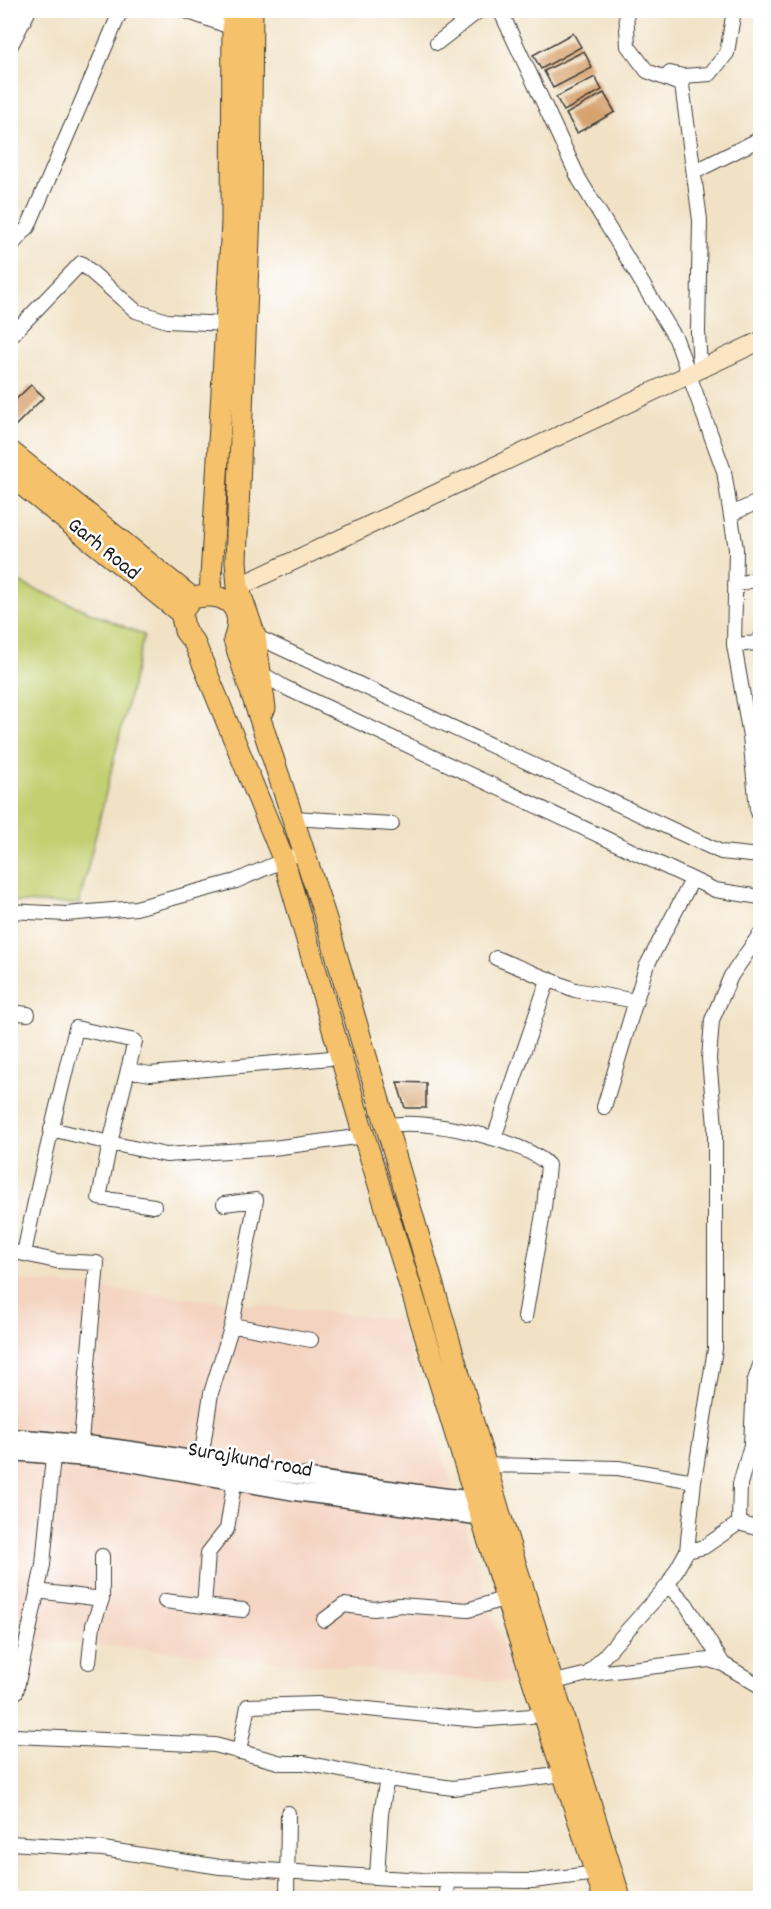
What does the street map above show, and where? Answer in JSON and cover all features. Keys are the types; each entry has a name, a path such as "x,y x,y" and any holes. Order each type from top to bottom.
{"main road":[{"path":"242,20 236,561 237,587 255,636 261,673 265,708 260,725"},
{"path":"241,214 192,609 195,644 284,861 363,1133 489,1509 544,1685 620,1899"},
{"path":"237,587 760,341"},
{"name":"Garh Road","path":"10,451 192,609"},
{"name":"Garh Road","path":"10,475 192,609"},
{"path":"192,609 227,600 237,611 237,629 234,640 260,725 304,852 485,1465 489,1509 506,1598 544,1685 544,1715 604,1899"},
{"path":"363,1133 386,1124"}],"street":[{"path":"10,47 29,10"},
{"path":"10,247 28,227 121,10"},
{"path":"183,10 242,20"},
{"path":"437,43 480,10"},
{"path":"500,10 579,179 694,371 724,471 736,549 734,645 750,736 757,809 760,817"},
{"path":"626,10 628,46 647,71 682,85 700,220 698,332 694,371"},
{"path":"658,76 674,72 684,76 710,74 727,53 734,10"},
{"path":"694,172 760,139"},
{"path":"10,337 81,263 136,311 167,321 226,324"},
{"path":"730,514 760,501"},
{"path":"735,585 760,578"},
{"path":"255,636 721,852 760,856"},
{"path":"734,645 757,643 760,638"},
{"path":"261,673 284,687 692,880 715,890 760,897"},
{"path":"292,818 392,824"},
{"path":"10,912 66,914 136,908 236,881 304,852"},
{"path":"604,1107 646,967 692,880"},
{"path":"588,1674 668,1585 687,1551 694,1481 715,1349 715,1126 709,1059 712,1020 731,976 760,934"},
{"path":"496,958 575,990 636,1001"},
{"path":"494,1138 548,980"},
{"path":"10,1012 28,1014"},
{"path":"80,1449 97,1263 56,1261 17,1252 76,1028 135,1041 99,1198 154,1206"},
{"path":"128,1070 150,1074 342,1057"},
{"path":"386,1124 435,1125 494,1138 542,1158 549,1165 525,1317"},
{"path":"51,1129 166,1155 273,1148 363,1133"},
{"path":"200,1467 211,1393 232,1325 256,1200 224,1204"},
{"path":"232,1325 311,1340"},
{"path":"739,1523 740,1484 751,1445 754,1383 760,1365"},
{"path":"10,1437 54,1447 43,1565 16,1692"},
{"name":"Surajkund road","path":"10,1452 54,1447 80,1449 200,1467 296,1485 489,1509"},
{"path":"485,1465 618,1468 694,1481"},
{"path":"204,1606 208,1553 227,1528 236,1474"},
{"path":"687,1551 704,1547 739,1523"},
{"path":"739,1523 760,1529"},
{"path":"89,1662 93,1625 102,1599 102,1556"},
{"path":"668,1585 686,1604 723,1664"},
{"path":"37,1591 102,1599"},
{"path":"324,1620 344,1605 374,1609 400,1605 468,1610 506,1598"},
{"path":"165,1601 243,1610"},
{"path":"544,1685 588,1674 709,1660 723,1664 760,1686"},
{"path":"239,1752 248,1706 318,1704 477,1720 544,1715"},
{"path":"15,1736 214,1745 282,1763 305,1763 453,1788 564,1774"},
{"path":"377,1876 381,1814 387,1778"},
{"path":"287,1899 288,1813"},
{"path":"10,1843 103,1849 220,1867 449,1880 533,1881 597,1873"},
{"path":"446,1899 449,1880"}],"shaded area":[{"path":"10,1279 400,1320 514,1683 11,1637"}],"green space":[{"path":"11,579 144,635 79,904 11,902"}],"building":[{"path":"573,33 581,47 541,69 533,55"},
{"path":"584,51 592,68 553,88 544,71"},
{"path":"595,77 602,90 564,111 556,97"},
{"path":"604,93 615,112 577,133 566,114"},
{"path":"31,385 44,397 14,427 10,424 10,405"},
{"path":"397,1082 426,1083 426,1108 405,1108"}]}
